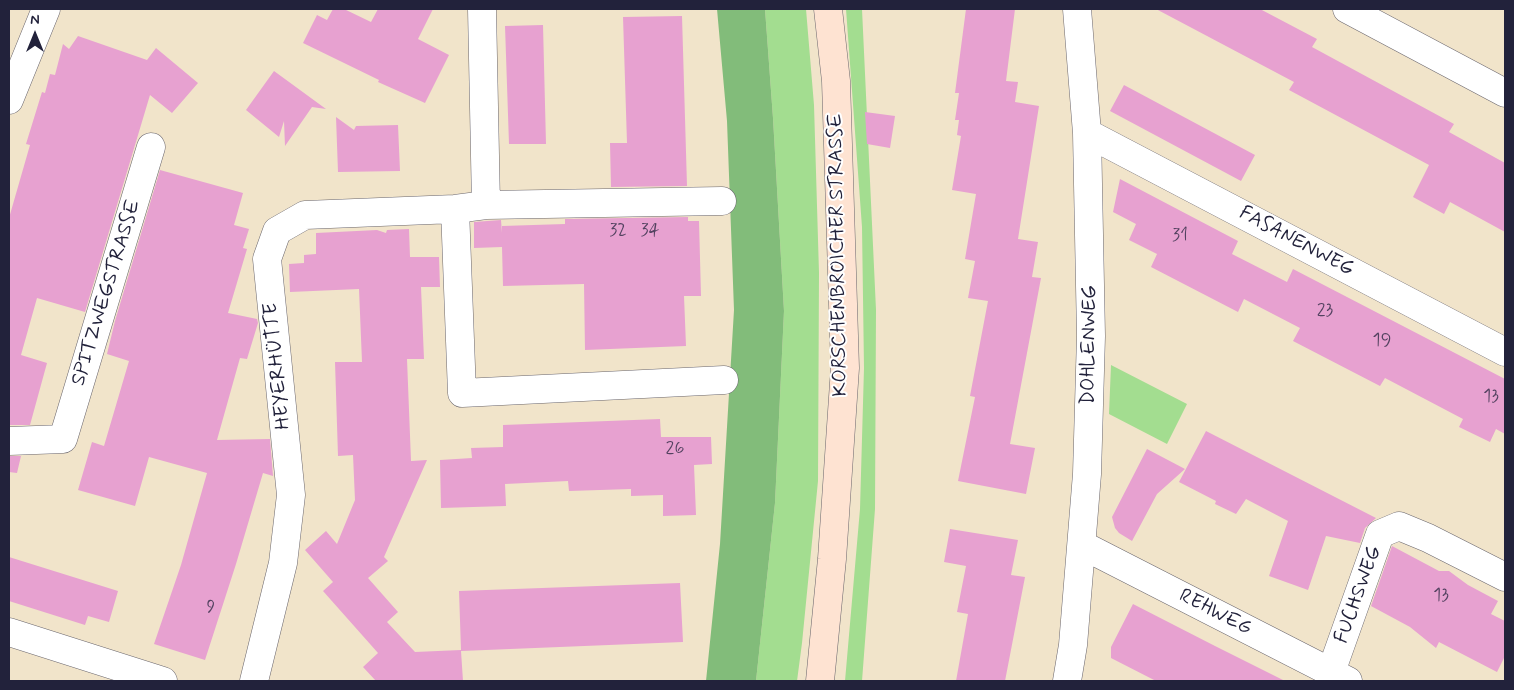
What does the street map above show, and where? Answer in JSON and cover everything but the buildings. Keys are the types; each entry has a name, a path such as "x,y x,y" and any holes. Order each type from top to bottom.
{"main road":[{"name":"KORSCHENBROICHER STRASSE","path":"820,681 832,559 845,368 836,81 828,9"}],"street":[{"path":"9,100 46,9"},
{"path":"482,9 486,205"},
{"name":"DOHLENWEG","path":"1067,681 1082,545 1087,474 1091,336 1087,133 1077,9"},
{"path":"1347,9 1389,18 1505,93"},
{"name":"FASANENWEG","path":"1087,133 1505,352"},
{"name":"SPITZWEGSTRASSE","path":"9,441 62,439 151,147"},
{"name":"HEYERHÜTTE","path":"254,681 284,563 291,495 267,259 277,231 305,215 455,210 486,205 722,201"},
{"path":"455,210 462,393 724,380"},
{"name":"FUCHSWEG","path":"1339,677 1380,534 1398,526 1428,538 1505,577"},
{"name":"REHWEG","path":"1082,545 1339,677"},
{"path":"9,632 163,681"}],"green space":[{"path":"717,9 765,9 773,118 784,311 775,503 756,681 706,681 720,544 734,310 727,121"},
{"path":"765,9 806,9 814,105 819,273 818,481 797,681 756,681 775,503 784,311"},
{"path":"846,9 862,9 876,310 875,509 862,681 845,681 860,509 864,368 862,227"},
{"path":"1111,365 1187,404 1167,444 1109,414"}]}
